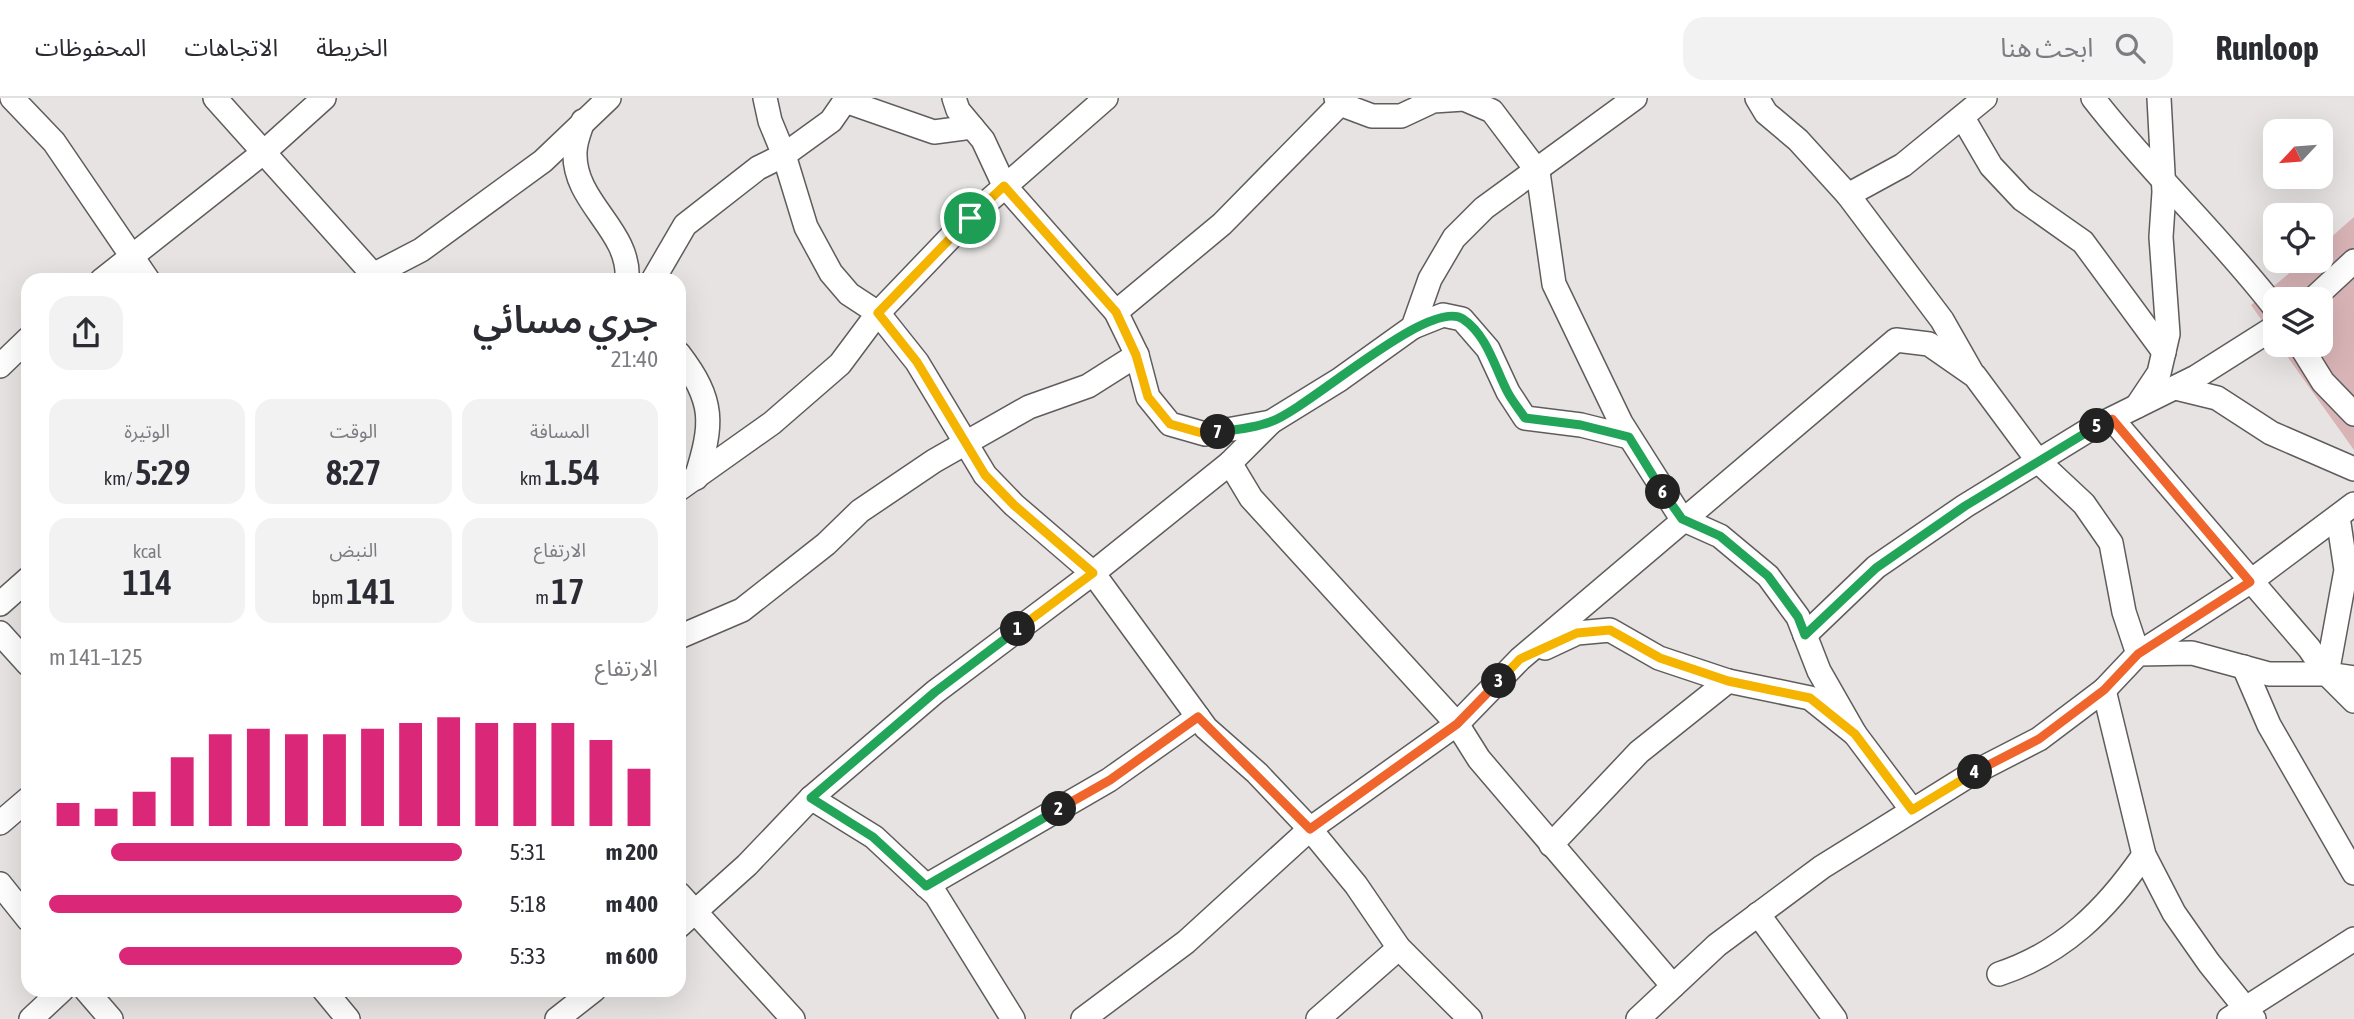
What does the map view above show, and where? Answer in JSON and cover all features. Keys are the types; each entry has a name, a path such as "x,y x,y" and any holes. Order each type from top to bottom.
{"street":[{"path":"12,98 54,142 143,273"},
{"path":"215,98 372,273"},
{"path":"111,273 264,152 324,98"},
{"path":"384,273 421,250 543,161 609,98"},
{"path":"765,98 770,121 784,155 806,227 831,272 849,294 878,313 917,362 985,475 1014,505 1093,573 1198,717 1310,829 1356,885 1399,948 1470,1019"},
{"path":"954,98 958,110 983,140 1004,186 1116,312 1136,355 1148,397 1170,424 1205,434 1271,422"},
{"path":"687,484 772,423 840,364 878,313 1004,186 1106,98"},
{"path":"1413,327 1430,279 1454,238 1484,208 1538,172 1635,98"},
{"path":"1757,98 1766,113 1798,140 1848,195 1942,320 1975,376 2038,461 2084,504 2111,543 2124,612 2138,654"},
{"path":"1848,195 1903,165 1985,98"},
{"path":"2094,98 2263,292"},
{"path":"2135,409 2159,373 2168,334 2161,237 2164,181 2159,98"},
{"path":"1116,312 1222,224 1338,101 1372,116 1401,116 1433,100 1464,99 1491,105 1538,172 1554,284 1629,437 1682,519 1720,536 1768,576 1798,617 1819,671 1855,734 1912,810"},
{"path":"657,273 685,225 758,168 784,155 831,121 846,100 934,132 972,127"},
{"path":"1963,118 1991,166 2022,200 2083,242 2164,352"},
{"path":"583,121 575,153 585,194 617,238 628,273"},
{"path":"2326,287 2354,261"},
{"path":"686,920 811,798 935,692 1093,573 1230,463 1271,422 1339,380 1413,327 1443,315 1462,318 1489,349 1508,392 1525,418 1581,425 1629,437"},
{"path":"1805,635 1876,568 1965,506 2112,419 2176,388 2263,334"},
{"path":"1083,1019 1186,942 1310,829 1457,724 1520,659 1896,340 1929,344 1975,376"},
{"path":"0,366 21,346"},
{"path":"686,630 742,610 826,544 860,512 967,442 1029,407 1088,386 1136,355"},
{"path":"2307,357 2323,382 2354,414"},
{"path":"686,366 708,403 708,438 687,484"},
{"path":"2176,388 2217,398 2271,433 2354,469"},
{"path":"2112,419 2309,648 2327,674 2354,701"},
{"path":"1230,463 1251,498 1457,724 1479,759 1673,986"},
{"path":"1638,1019 1717,945 1822,867 1973,773 2039,739 2104,690 2138,654 2250,582 2346,510"},
{"path":"2327,674 2346,570 2346,510"},
{"path":"0,604 21,585"},
{"path":"1520,659 1577,633 1610,630 1660,658 1728,681 1810,698 1855,734"},
{"path":"0,633 21,656"},
{"path":"2138,654 2192,653 2269,674 2327,674 2354,678"},
{"path":"2244,667 2269,724 2354,873"},
{"path":"1551,845 1639,752 1728,681"},
{"path":"2104,690 2144,855 2174,912 2244,1015 2354,939"},
{"path":"926,886 1110,780 1198,717"},
{"path":"811,798 873,837 936,895 1013,1019"},
{"path":"0,823 21,805"},
{"path":"1998,974 2022,966 2072,937 2114,898 2144,855"},
{"path":"0,884 21,910"},
{"path":"686,900 793,1019"},
{"path":"1758,914 1835,1019"},
{"path":"1318,1019 1399,948"},
{"path":"31,1019 55,997"},
{"path":"92,997 111,1019"},
{"path":"330,997 348,1019"},
{"path":"557,1019 585,997"}],"shaded area":[{"path":"2354,217 2354,450 2288,357 2333,357 2333,287 2273,287 2290,273 2333,273 2333,235"},
{"path":"2263,295 2263,322 2251,305"}],"route":[{"path":"1004,186 1116,312 1136,355 1148,397 1170,424 1205,434 1271,422 1339,380 1413,327 1443,315 1462,318 1489,349 1508,392 1525,418 1581,425 1629,437 1682,519 1720,536 1768,576 1798,617 1805,635 1876,568 1965,506 2087,430 2112,419 2155,474 2250,582 2138,654 2104,690 2039,739 1973,773 1912,810 1855,734 1810,698 1728,681 1660,658 1610,630 1577,633 1520,659 1457,724 1310,829 1256,773 1206,728 1198,717 1110,780 926,886 873,837 811,798 935,692 1093,573 1014,505 985,475 917,362 878,313 970,218 1004,186"}]}
